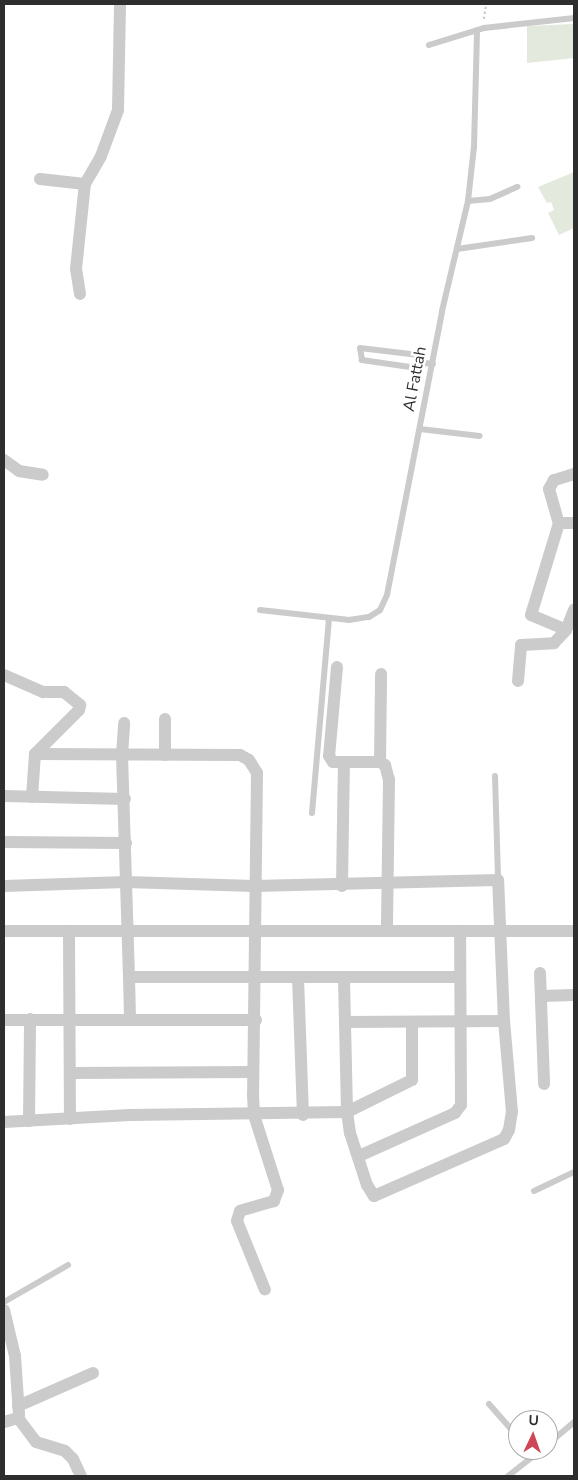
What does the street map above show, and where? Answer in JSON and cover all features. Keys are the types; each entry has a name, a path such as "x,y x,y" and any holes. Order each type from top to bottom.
{"street":[{"path":"80,294 76,269 85,184 101,156 118,110 120,4"},
{"path":"40,179 85,184"},
{"path":"4,460 19,471 43,475"},
{"path":"566,630 533,618 530,614 559,523 549,489 554,480 574,474"},
{"path":"559,523 574,523"},
{"path":"518,681 521,646 554,643 566,630 574,610"},
{"path":"337,667 329,756 333,762 380,762 385,765 389,780 387,930"},
{"path":"380,762 381,674"},
{"path":"4,675 43,692 64,692 80,706 79,710 35,754 32,797"},
{"path":"164,719 165,755"},
{"path":"124,723 122,755 125,799 126,931 130,1018"},
{"path":"35,754 240,755 249,760 257,773 254,886 256,1020 252,1072 254,1115 278,1190 274,1201 240,1211 237,1221 265,1290"},
{"path":"342,886 344,762"},
{"path":"4,796 125,799"},
{"path":"4,842 126,843"},
{"path":"4,886 126,882 254,886 342,886 498,880 504,1022 512,1112 509,1130 504,1139 377,1197 371,1194 350,1134 347,1112 344,978"},
{"path":"4,931 69,933 126,931 574,931"},
{"path":"359,1156 459,1110 462,1093 459,977 460,932"},
{"path":"69,933 72,1020 70,1119"},
{"path":"540,972 544,1084"},
{"path":"129,977 459,977"},
{"path":"298,978 302,1115"},
{"path":"542,996 574,995"},
{"path":"4,1020 130,1018 256,1020"},
{"path":"29,1121 30,1019"},
{"path":"345,1022 504,1022"},
{"path":"4,1122 130,1115 302,1115 347,1112 412,1080 412,1022"},
{"path":"72,1073 252,1072"},
{"path":"4,1310 15,1356 18,1412 36,1442 65,1451 73,1459 81,1476"},
{"path":"4,1422 18,1412 93,1373"}],"lane":[{"path":"429,45 481,29 574,18"},
{"name":"Al Fattah","path":"260,610 328,619 369,617 380,610 387,595 468,201 474,147 481,29"},
{"path":"468,201 490,199 517,187"},
{"path":"457,249 532,238"},
{"path":"425,363 419,355 360,348 362,360 418,368 425,363 433,364"},
{"path":"420,429 480,436"},
{"path":"312,813 328,619"},
{"path":"495,776 498,880"},
{"path":"534,1191 574,1172"},
{"path":"4,1302 68,1265"},
{"path":"489,1404 508,1426"},
{"path":"558,1436 574,1422"},
{"path":"508,1476 525,1460"}],"path":[{"path":"481,29 486,4"}],"shaded area":[{"path":"574,24 574,58 527,63 527,26"},
{"path":"574,172 574,228 559,235 548,213 554,210 551,202 547,203 538,187"}]}
